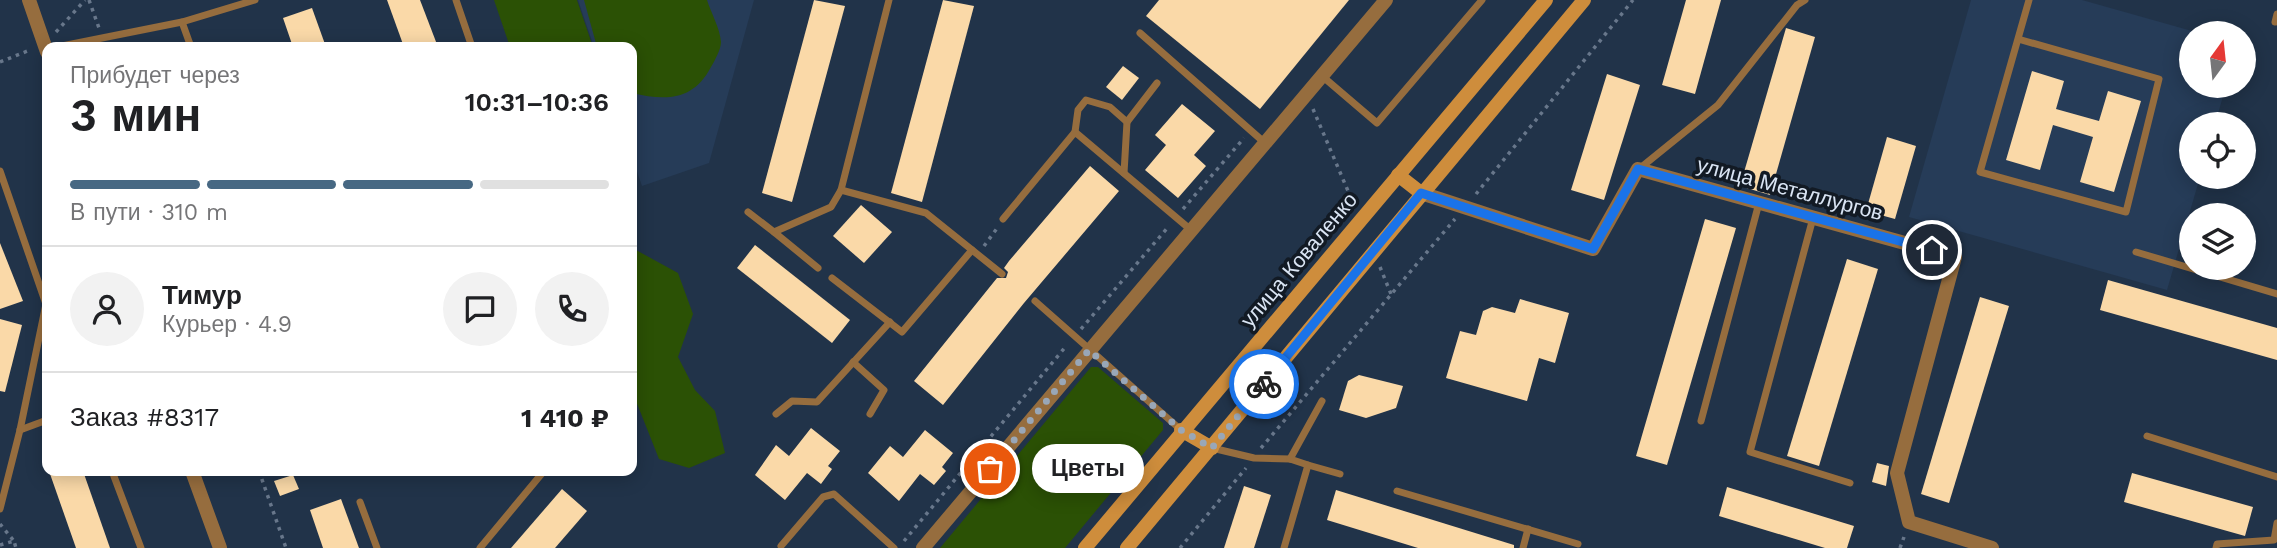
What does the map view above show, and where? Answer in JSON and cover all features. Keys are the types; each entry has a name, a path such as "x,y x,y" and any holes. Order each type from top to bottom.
{"main road":[{"name":"улица Коваленко","path":"1085,548 1181,430 1546,0"},
{"path":"1127,548 1584,0"},
{"path":"1398,175 1421,193"},
{"path":"1181,430 1212,448"}],"street":[{"path":"29,0 46,42"},
{"path":"923,548 1386,0"},
{"path":"1421,193 1463,209 1593,249 1638,169"},
{"name":"улица Металлургов","path":"1638,169 1955,257 1898,472 1909,522 1992,548"},
{"path":"194,476 220,548"}],"lane":[{"path":"92,42 182,22 255,0"},
{"path":"456,0 470,42"},
{"path":"774,232 831,207 841,190 889,0"},
{"path":"1322,76 1377,123 1482,0"},
{"path":"1638,169 1718,105 1797,5 1805,0"},
{"path":"2018,39 2160,79 2126,212 1980,172 2029,0"},
{"path":"182,22 189,42"},
{"path":"1140,33 1265,143"},
{"path":"1124,173 1127,122 1157,82"},
{"path":"1003,219 1075,132 1078,110 1086,100 1110,107 1127,122"},
{"path":"1075,132 1191,230"},
{"path":"0,171 42,292"},
{"path":"841,190 926,214 1002,274"},
{"path":"1701,421 1759,203"},
{"path":"748,212 818,268"},
{"path":"1813,217 1750,452 1850,482"},
{"path":"2136,252 2277,294"},
{"path":"832,278 902,331 975,253"},
{"path":"1035,301 1181,430"},
{"path":"776,414 793,401 817,402 890,322"},
{"path":"0,509 42,323"},
{"path":"853,362 884,390 870,414"},
{"path":"1290,459 1322,401"},
{"path":"20,430 42,422"},
{"path":"2147,436 2277,477"},
{"path":"1212,448 1254,458 1290,459 1340,474"},
{"path":"1284,548 1308,465"},
{"path":"114,476 141,548"},
{"path":"480,548 540,476"},
{"path":"1397,491 1578,544"},
{"path":"781,546 823,497 834,494 896,548"},
{"path":"360,502 377,548"},
{"path":"2216,548 2217,544 2274,540 2277,523"},
{"path":"1523,548 1528,529"}],"path":[{"path":"89,0 104,40"},
{"path":"1180,548 1254,458 1279,423 1463,209 1633,0"},
{"path":"1307,93 1360,220"},
{"path":"896,548 1251,131"},
{"path":"975,253 1003,219"},
{"path":"1373,250 1391,294"},
{"path":"260,476 286,548"},
{"path":"0,524 14,541 16,548"},
{"path":"0,545 14,541"}],"shaded area":[{"path":"578,0 754,0 709,163 642,186 637,172 637,42 592,42"},
{"path":"1971,0 2082,0 2179,27 2179,98 2223,98 2218,112 2179,112 2179,189 2196,189 2192,203 2179,203 2179,249 2167,290 1909,217"}],"green space":[{"path":"494,0 577,0 591,42 508,42"},
{"path":"584,0 707,0 721,45 713,64 696,87 678,96 656,97 637,94 637,42 596,42"},
{"path":"637,251 678,273 693,314 678,357 695,390 715,411 725,453 689,468 659,459 637,404"},
{"path":"1091,367 1098,367 1163,423 1163,430 1065,548 940,548"}],"building":[{"path":"387,0 420,0 436,42 402,42"},
{"path":"814,0 845,6 792,202 762,193"},
{"path":"943,0 974,6 922,202 891,193"},
{"path":"1159,0 1349,0 1260,109 1146,16"},
{"path":"1686,0 1721,0 1695,94 1662,85"},
{"path":"312,8 324,42 291,42 283,18"},
{"path":"1786,28 1815,37 1770,195 1740,186"},
{"path":"1123,66 1139,78 1122,100 1106,87"},
{"path":"2032,71 2064,81 2056,109 2099,121 2108,91 2141,101 2114,192 2080,182 2093,137 2053,125 2040,170 2006,160"},
{"path":"1607,74 1640,85 1604,200 1571,190"},
{"path":"1182,104 1215,131 1194,155 1206,166 1178,198 1145,170 1166,145 1155,135"},
{"path":"1887,137 1916,146 1895,219 1866,211"},
{"path":"1090,166 1119,191 1024,303 943,405 914,381 997,278 1006,278 1008,272 1004,268 1009,261"},
{"path":"861,205 892,232 864,263 833,236"},
{"path":"1705,219 1736,228 1667,465 1636,456"},
{"path":"0,243 23,301 0,309"},
{"path":"755,245 850,320 832,343 737,268"},
{"path":"1847,259 1878,269 1819,466 1787,456"},
{"path":"2108,280 2277,328 2277,360 2100,310"},
{"path":"1980,297 2009,306 1949,503 1921,494"},
{"path":"1520,299 1569,313 1555,363 1539,358 1527,401 1446,378 1460,331 1476,335 1483,311 1492,307 1515,313"},
{"path":"0,319 22,325 5,392 0,391"},
{"path":"1359,375 1403,386 1396,408 1366,418 1339,410 1348,381"},
{"path":"811,428 840,451 828,466 832,469 821,484 807,473 785,500 755,475 776,445 789,456"},
{"path":"925,430 953,453 942,467 946,471 934,485 920,474 899,501 868,473 890,446 903,457"},
{"path":"1877,463 1889,466 1886,486 1872,482"},
{"path":"2132,473 2253,507 2245,536 2124,502"},
{"path":"51,476 85,476 110,548 76,548"},
{"path":"293,476 299,489 280,496 274,481"},
{"path":"1244,486 1271,495 1254,548 1224,548"},
{"path":"1727,487 1854,526 1847,548 1825,548 1719,516"},
{"path":"562,489 587,511 555,548 511,548"},
{"path":"1336,490 1514,545 1514,548 1418,548 1327,520"},
{"path":"341,499 359,548 323,548 310,510"}],"way so far":[{"path":"990,469 1089,350 1181,430 1212,448 1264,384"}],"place":[{"name":"Цветы","path":"990,469"}],"route":[{"path":"1264,384 1421,193 1463,209 1593,249 1638,169 1932,250"}]}
